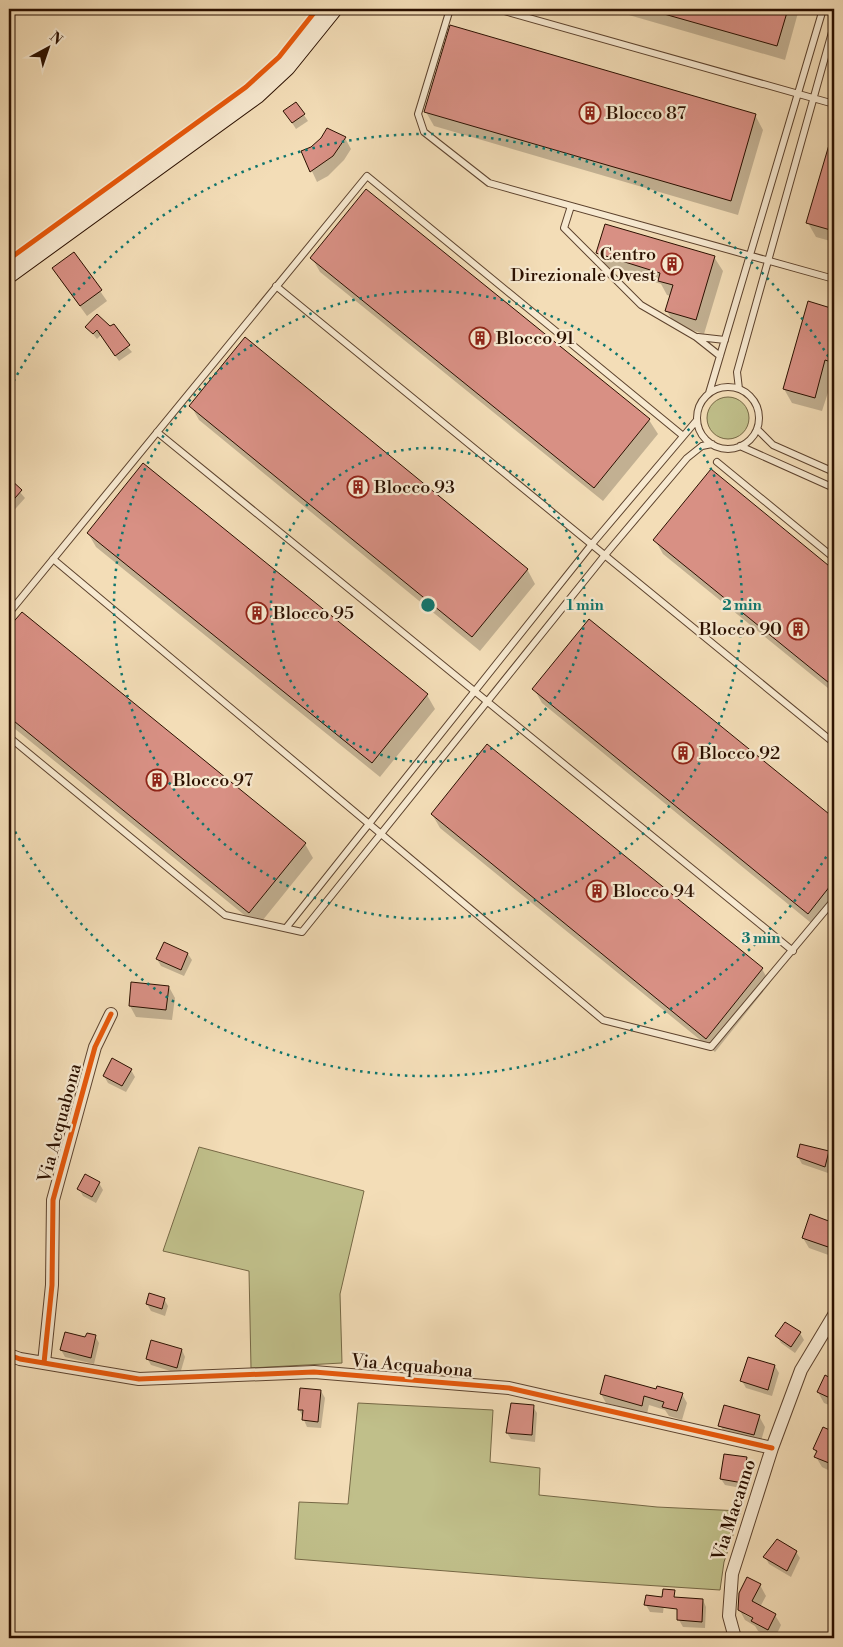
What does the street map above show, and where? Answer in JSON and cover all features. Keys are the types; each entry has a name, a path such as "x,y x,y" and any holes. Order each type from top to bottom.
{"main road":[{"path":"9,273 256,94 286,66 332,9"}],"street":[{"name":"Via Acquabona","path":"44,1363 52,1285 53,1200 95,1047 111,1014"},
{"name":"Via Macanno","path":"735,1638 728,1616 732,1574 772,1448 801,1370 834,1315"},
{"name":"Via Acquabona","path":"9,1355 44,1363 140,1379 314,1372 509,1388 772,1448"}],"lane":[{"path":"450,9 418,114 424,132 489,183 834,279"},
{"path":"497,9 834,104"},
{"path":"709,393 823,9"},
{"path":"739,389 737,372 834,25"},
{"path":"9,613 367,176 682,435"},
{"path":"571,206 564,228 641,305 696,337 720,356"},
{"path":"276,286 834,743"},
{"path":"696,337 725,340"},
{"path":"286,928 592,544 682,435 697,420 702,401 709,393 718,388 739,389 755,402 759,413 757,429 748,441 740,446 721,448 712,444 704,437 697,420"},
{"path":"757,429 773,445 834,472"},
{"path":"157,432 793,951"},
{"path":"9,737 224,916 302,932 605,555 687,458 702,446 712,444"},
{"path":"740,446 834,488"},
{"path":"717,462 834,557"},
{"path":"53,559 603,1020 711,1047 834,900"}],"shaded area":[{"path":"728,397 743,403 749,418 743,433 728,439 713,433 707,418 713,403"},
{"path":"199,1147 364,1191 340,1294 342,1363 251,1368 249,1271 163,1251"},
{"path":"358,1403 493,1410 490,1462 540,1468 539,1495 657,1507 741,1511 724,1562 720,1590 295,1559 299,1502 348,1504"}],"building":[{"path":"657,9 788,9 777,46 657,12"},
{"name":"Blocco 87","path":"450,25 756,114 731,201 424,112"},
{"path":"296,102 305,114 292,123 283,111"},
{"path":"327,128 346,137 333,156 310,172 301,151 311,147 321,138"},
{"path":"831,138 834,138 834,231 806,223"},
{"name":"Blocco 91","path":"366,189 650,419 594,488 310,258"},
{"name":"Centro Direzionale Ovest","path":"605,224 715,256 696,320 665,311 673,285 658,281 660,273 596,253"},
{"path":"74,252 102,290 80,306 52,268"},
{"path":"808,301 834,309 834,363 825,360 815,398 783,389"},
{"path":"97,314 110,326 114,324 130,345 115,356 97,330 93,334 85,327"},
{"name":"Blocco 93","path":"245,337 528,569 472,637 189,406"},
{"name":"Blocco 95","path":"143,463 428,694 372,763 87,533"},
{"name":"Blocco 90","path":"711,469 834,570 834,687 653,540"},
{"path":"9,478 22,490 9,505"},
{"name":"Blocco 97","path":"22,612 306,843 249,913 9,717 9,627"},
{"name":"Blocco 92","path":"589,619 834,818 834,881 808,914 532,689"},
{"name":"Blocco 94","path":"487,744 763,968 706,1039 431,814"},
{"path":"164,942 188,953 181,970 156,959"},
{"path":"131,982 169,986 166,1010 129,1006"},
{"path":"112,1058 132,1069 122,1086 103,1076"},
{"path":"800,1144 829,1151 825,1167 797,1157"},
{"path":"85,1174 100,1182 92,1197 77,1189"},
{"path":"810,1214 834,1223 834,1249 802,1238"},
{"path":"149,1293 165,1298 162,1309 146,1304"},
{"path":"785,1322 801,1332 791,1347 775,1336"},
{"path":"65,1332 85,1337 87,1333 96,1335 91,1358 60,1350"},
{"path":"151,1340 182,1349 177,1368 146,1359"},
{"path":"748,1357 775,1365 768,1390 740,1381"},
{"path":"605,1375 656,1389 657,1386 683,1393 677,1411 662,1407 664,1402 644,1396 642,1406 600,1394"},
{"path":"825,1375 834,1380 834,1389 830,1398 817,1392"},
{"path":"300,1388 321,1390 318,1422 302,1420 303,1410 298,1410"},
{"path":"511,1403 534,1405 532,1435 506,1433"},
{"path":"724,1405 760,1415 754,1435 718,1426"},
{"path":"823,1427 834,1432 834,1458 832,1457 829,1463 814,1457 817,1451 813,1449"},
{"path":"724,1454 747,1457 743,1483 720,1479"},
{"path":"777,1539 797,1551 787,1571 763,1557"},
{"path":"747,1577 761,1584 752,1601 776,1614 768,1630 751,1621 753,1618 738,1610 739,1593"},
{"path":"663,1589 675,1590 674,1597 703,1599 702,1622 677,1620 677,1609 644,1605 646,1595 662,1597"}],"cycle path":[{"path":"9,259 246,87 279,57 317,9"},
{"path":"44,1363 52,1285 53,1200 95,1047 111,1014"},
{"path":"9,1355 20,1359 139,1379 314,1372 509,1388 772,1448"}],"place":[{"name":"Blocco 87","path":"590,113"},
{"name":"Centro Direzionale Ovest","path":"672,264"},
{"name":"Blocco 91","path":"480,338"},
{"name":"Blocco 93","path":"358,487"},
{"name":"Blocco 95","path":"257,613"},
{"name":"Blocco 90","path":"798,629"},
{"name":"Blocco 92","path":"683,753"},
{"name":"Blocco 97","path":"157,780"},
{"name":"Blocco 94","path":"597,891"}]}
